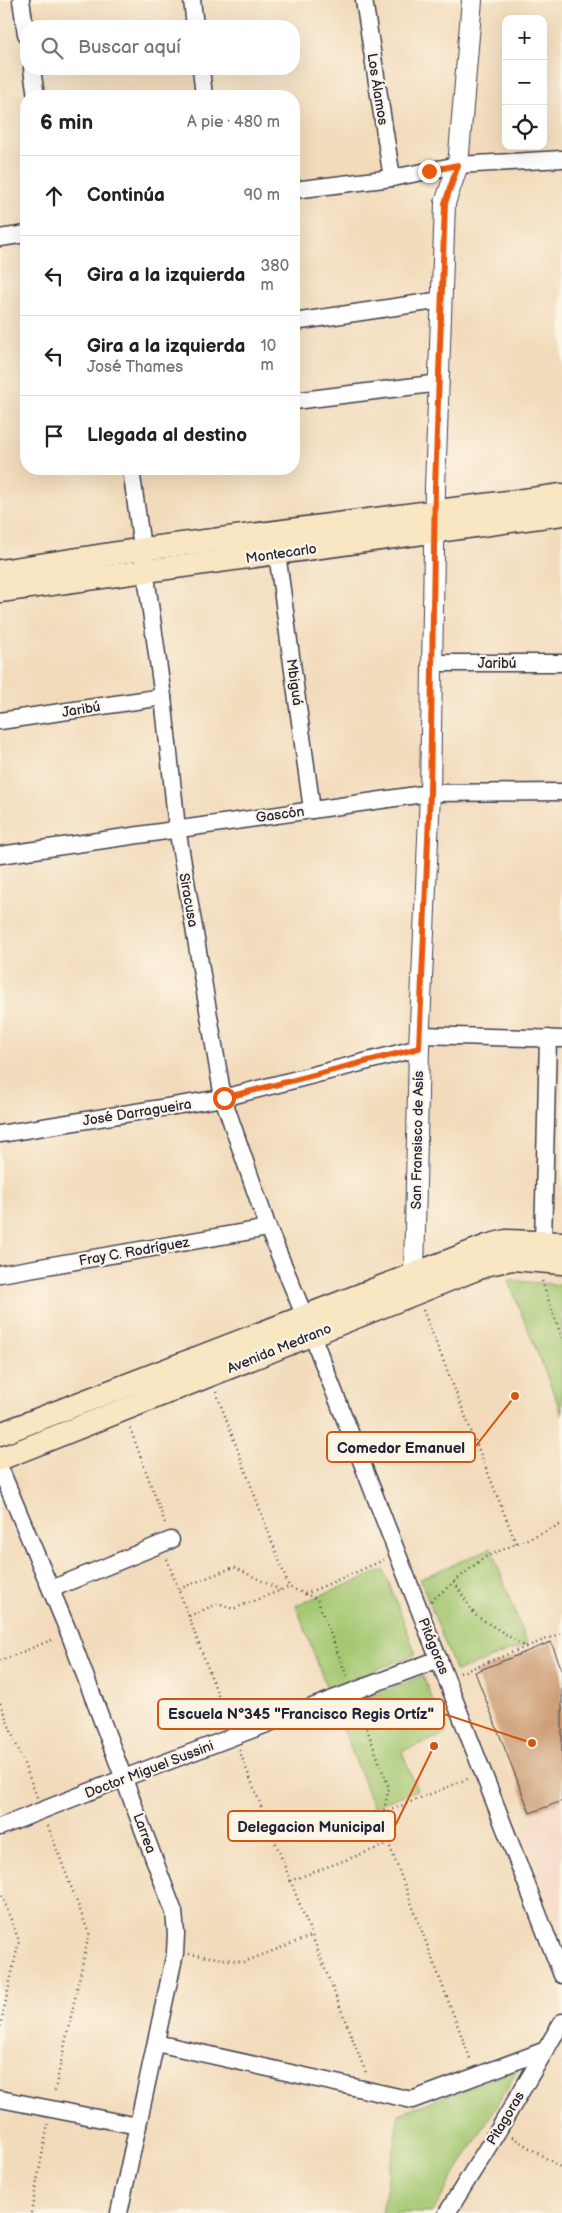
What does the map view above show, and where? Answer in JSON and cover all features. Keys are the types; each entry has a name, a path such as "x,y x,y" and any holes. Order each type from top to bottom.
{"main road":[{"name":"Montecarlo","path":"0,591 144,560 435,510 562,495"},
{"name":"Montecarlo","path":"0,571 144,560 277,553 562,514"},
{"name":"Avenida Medrano","path":"0,1434 308,1326 415,1284 547,1249 562,1263"},
{"name":"Avenida Medrano","path":"0,1459 210,1376 308,1326"}],"street":[{"path":"21,0 24,20"},
{"path":"192,0 194,20"},
{"name":"Los Álamos","path":"364,0 392,178"},
{"name":"San Fransisco de Asís","path":"415,1284 420,1042 430,793 434,532 445,203 458,165 472,0"},
{"path":"33,75 35,90"},
{"path":"202,75 203,90"},
{"path":"300,189 392,178 458,165 562,159"},
{"path":"0,238 20,235"},
{"path":"300,321 442,300"},
{"path":"300,400 440,383"},
{"name":"Siracusa","path":"132,475 163,697 177,828 224,1098 268,1228 308,1326"},
{"name":"Mbiguá","path":"277,553 312,810"},
{"name":"Jaribú","path":"432,663 562,663"},
{"name":"Jaribú","path":"0,721 163,697"},
{"name":"Gascón","path":"0,855 430,793 562,792"},
{"path":"547,1249 555,1039"},
{"name":"José Darragueira","path":"0,1134 224,1098 420,1042 555,1039"},
{"name":"Fray C. Rodríguez","path":"0,1274 268,1228"},
{"name":"Pitágoras","path":"308,1326 562,1975"},
{"name":"Larrea","path":"0,1468 69,1633 174,1912 175,1952 119,2213"},
{"path":"50,1589 166,1542"},
{"name":"Doctor Miguel Sussini","path":"0,1827 233,1736 439,1659"},
{"name":"Pitagoras","path":"447,2213 562,2022"},
{"path":"156,2043 412,2100 476,2074 546,2050"},
{"path":"0,2099 138,2126"}],"path":[{"path":"547,1249 562,1338"},
{"path":"415,1284 516,1543"},
{"path":"210,1376 289,1587"},
{"path":"123,1410 166,1542 179,1589 233,1736 373,2091"},
{"path":"420,1611 482,1558 562,1524"},
{"path":"305,1594 397,1554"},
{"path":"179,1589 234,1567 280,1590"},
{"path":"454,1582 475,1615 526,1647"},
{"path":"189,1616 219,1603 233,1609 289,1587 317,1599 389,1788 380,1823 476,2074"},
{"path":"0,1661 69,1633"},
{"path":"446,1679 562,1634"},
{"path":"0,1703 89,1934 51,2108 31,2213"},
{"path":"383,1813 483,1773"},
{"path":"290,1881 388,1844"},
{"path":"0,1891 19,1941 0,2027"},
{"path":"175,1952 244,1962 312,1936"},
{"path":"499,2129 562,2168"}],"shaded area":[{"path":"562,1638 562,1931 522,1829 534,1824 475,1672"}],"green space":[{"path":"508,1280 562,1285 562,1414"},
{"path":"491,1548 527,1644 456,1672 420,1579"},
{"path":"384,1570 416,1654 327,1689 296,1605"},
{"path":"423,1676 446,1734 402,1751 417,1790 373,1807 336,1710"},
{"path":"519,2068 432,2213 382,2213 399,2114"}],"building":[{"path":"551,1642 562,1670 562,1801 530,1813 475,1672"}],"place":[{"name":"Comedor Emanuel","path":"515,1396"},
{"name":"Escuela Nº345 \"Francisco Regis Ortíz\"","path":"532,1743"},
{"name":"Delegacion Municipal","path":"434,1746"}],"route":[{"path":"224,1098 419,1048 430,793 435,488 445,203 458,165 429,171"}]}
